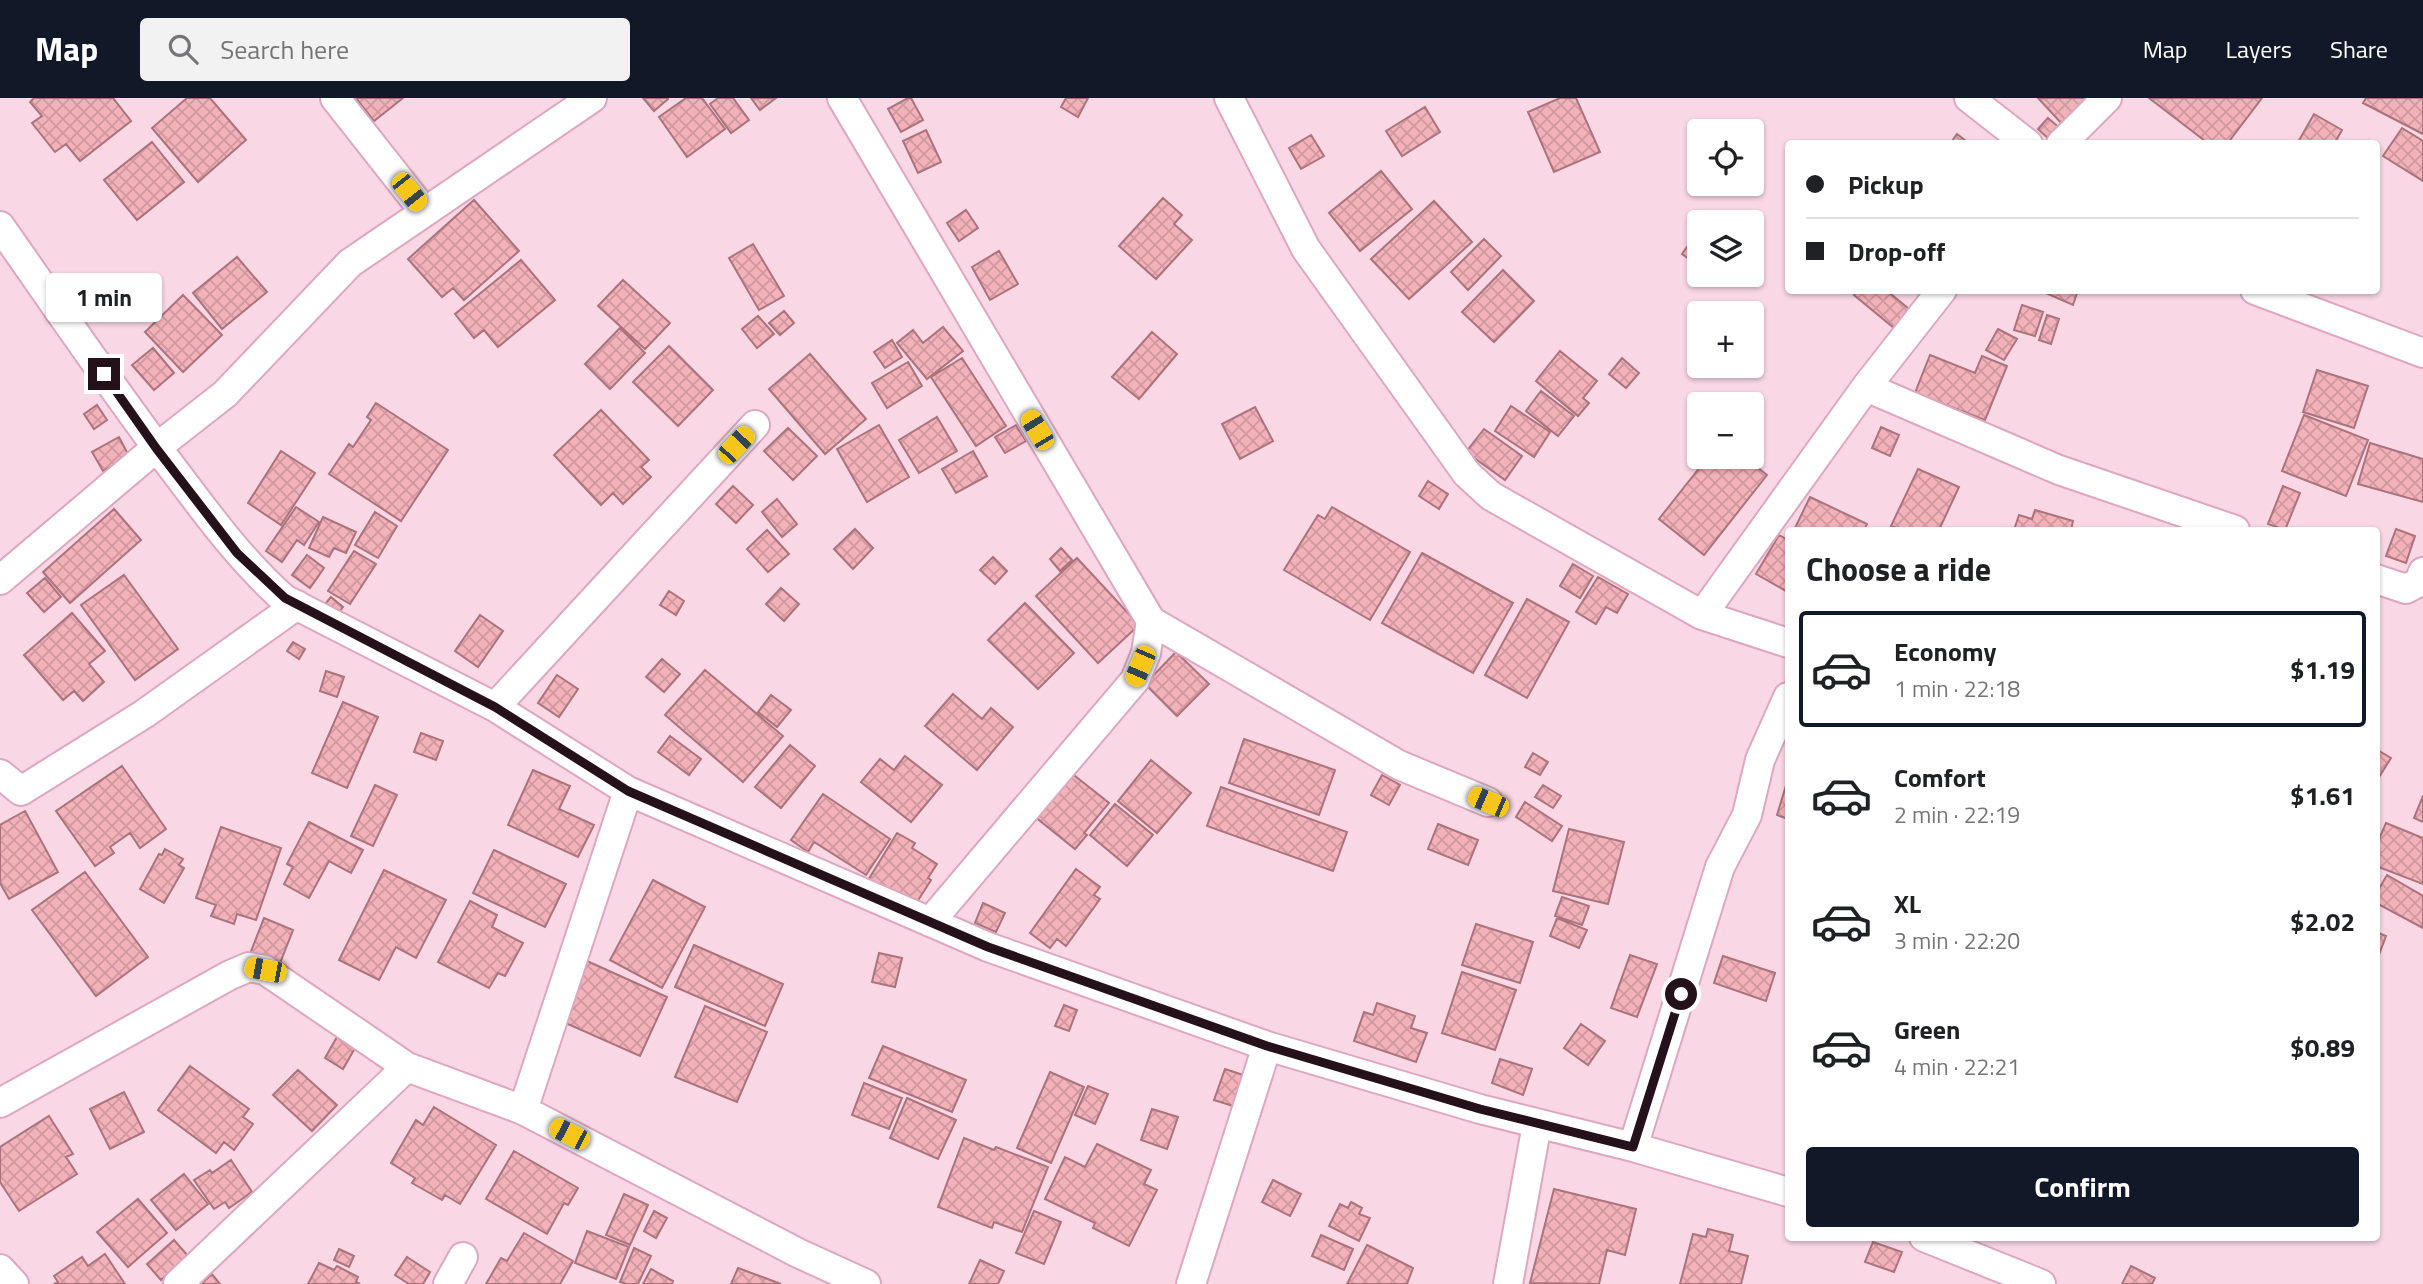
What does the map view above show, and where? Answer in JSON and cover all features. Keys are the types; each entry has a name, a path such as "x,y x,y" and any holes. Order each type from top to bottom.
{"street":[{"path":"335,98 424,211"},
{"path":"0,580 156,448 225,394 350,263 592,98"},
{"path":"842,98 1151,621 1399,765 1488,802"},
{"path":"1229,98 1306,250 1467,474 1491,496 1702,615 1785,642"},
{"path":"1969,98 2023,140"},
{"path":"2065,140 2107,98"},
{"path":"0,226 156,448 237,553 276,592 495,707 628,791 988,947 1267,1046 1537,1124 1633,1147 1785,1191"},
{"path":"1702,615 1866,387 1939,294"},
{"path":"2266,294 2423,353"},
{"path":"1866,387 2059,470 2226,527"},
{"path":"495,707 755,425"},
{"path":"2380,580 2406,589 2419,582 2423,572"},
{"path":"0,774 21,791 144,714 297,605"},
{"path":"930,922 1135,680 1146,653 1151,621"},
{"path":"1633,1147 1720,867 1747,815 1760,760 1785,704"},
{"path":"523,1110 628,791"},
{"path":"0,1103 230,975 249,967 265,970 407,1067 523,1110 798,1252 866,1284"},
{"path":"1191,1284 1267,1046"},
{"path":"178,1284 407,1067"},
{"path":"1508,1284 1537,1124"},
{"path":"1934,1241 2041,1284"},
{"path":"448,1284 463,1257"}],"building":[{"path":"34,98 113,98 131,121 80,161 66,144 55,152 32,123 42,116 30,102"},
{"path":"187,98 210,98 246,140 198,182 152,128"},
{"path":"356,98 403,98 374,121"},
{"path":"643,98 668,98 668,99 654,111"},
{"path":"686,98 702,98 725,129 687,157 659,117"},
{"path":"718,98 733,98 749,120 731,133 710,104"},
{"path":"751,98 776,98 760,110"},
{"path":"911,98 923,120 901,132 888,109"},
{"path":"1066,98 1088,98 1078,117 1061,107"},
{"path":"1560,98 1576,98 1600,152 1554,172 1528,112"},
{"path":"2038,98 2093,98 2064,126"},
{"path":"2149,98 2262,98 2230,140 2204,140"},
{"path":"2366,98 2423,98 2423,134 2363,103"},
{"path":"1425,107 1440,132 1402,156 1386,131"},
{"path":"2314,114 2342,130 2336,140 2299,140"},
{"path":"2048,118 2062,130 2054,140 2050,140 2038,129"},
{"path":"2402,128 2423,141 2423,181 2383,156"},
{"path":"926,130 941,162 918,173 903,141"},
{"path":"1957,134 1965,140 1953,140"},
{"path":"1311,135 1324,156 1301,169 1289,148"},
{"path":"152,142 184,182 137,220 104,180"},
{"path":"1381,171 1412,209 1360,251 1329,213"},
{"path":"1163,198 1182,215 1174,224 1192,240 1156,279 1119,246"},
{"path":"474,200 519,251 464,300 453,288 442,297 408,259"},
{"path":"1434,201 1472,242 1409,299 1371,259"},
{"path":"966,210 978,228 959,241 947,223"},
{"path":"1484,239 1501,256 1468,290 1451,272"},
{"path":"753,244 784,296 759,310 729,258"},
{"path":"999,251 1018,284 990,300 972,267"},
{"path":"237,257 267,292 222,329 193,293"},
{"path":"521,260 555,300 498,347 484,330 474,338 455,314"},
{"path":"1503,270 1534,301 1494,342 1462,312"},
{"path":"623,280 670,323 645,349 598,306"},
{"path":"1891,294 1909,309 1894,328 1854,295"},
{"path":"2048,294 2077,294 2073,305"},
{"path":"183,295 222,335 183,372 145,332"},
{"path":"2022,305 2043,312 2035,336 2014,330"},
{"path":"784,311 794,323 780,335 769,323"},
{"path":"2047,315 2059,319 2051,344 2039,340"},
{"path":"758,316 774,334 757,348 742,329"},
{"path":"943,327 963,351 927,379 897,343 913,330 923,343"},
{"path":"620,328 645,353 610,389 585,364"},
{"path":"1998,329 2017,339 2004,360 1986,350"},
{"path":"1152,332 1177,354 1139,399 1112,377"},
{"path":"892,340 902,357 885,368 874,352"},
{"path":"669,346 713,390 678,426 633,382"},
{"path":"153,348 174,373 154,390 132,365"},
{"path":"1560,351 1597,381 1583,398 1589,403 1578,416 1536,381"},
{"path":"810,354 866,419 825,454 769,389"},
{"path":"1930,355 1975,373 1982,356 2007,366 1985,420 1915,393"},
{"path":"962,358 1006,426 976,446 931,377"},
{"path":"1622,358 1639,373 1626,388 1609,374"},
{"path":"908,362 922,386 887,408 872,383"},
{"path":"2317,370 2368,386 2354,428 2303,412"},
{"path":"1541,391 1574,416 1558,436 1526,411"},
{"path":"376,403 448,450 401,521 329,474 349,444 353,447 371,420 367,417"},
{"path":"97,405 107,420 94,429 84,414"},
{"path":"1511,406 1550,432 1534,457 1495,431"},
{"path":"1255,407 1273,441 1240,459 1222,424"},
{"path":"601,410 649,460 641,467 651,477 623,504 613,493 601,505 554,455"},
{"path":"2304,415 2368,440 2346,496 2282,471"},
{"path":"937,417 957,451 919,473 899,440"},
{"path":"879,425 909,477 867,502 837,449"},
{"path":"1016,425 1026,441 1005,453 995,437"},
{"path":"1881,427 1899,435 1890,456 1872,448"},
{"path":"788,428 817,456 793,480 764,451"},
{"path":"1484,429 1522,456 1505,480 1466,452"},
{"path":"119,437 129,456 103,471 92,452"},
{"path":"2370,443 2423,459 2423,502 2358,484"},
{"path":"281,451 315,473 281,525 248,503"},
{"path":"973,451 987,476 956,493 942,469"},
{"path":"1699,469 1759,469 1767,475 1704,555 1659,519"},
{"path":"1918,469 1959,487 1940,527 1891,526"},
{"path":"1428,481 1448,494 1439,509 1419,496"},
{"path":"733,486 753,505 736,523 716,504"},
{"path":"2283,486 2300,493 2286,527 2268,524"},
{"path":"1810,497 1867,524 1866,527 1795,527"},
{"path":"777,499 797,524 782,537 762,512"},
{"path":"296,507 319,522 304,545 297,540 282,562 266,551"},
{"path":"1332,507 1410,552 1370,620 1284,570 1318,515 1325,519"},
{"path":"114,509 141,540 70,603 43,572"},
{"path":"2035,510 2073,521 2072,527 2015,527 2019,515 2032,519"},
{"path":"375,512 397,526 378,558 355,545"},
{"path":"323,517 356,532 346,553 334,548 329,557 309,548"},
{"path":"855,529 873,548 853,569 834,549"},
{"path":"2396,529 2415,536 2406,563 2386,556"},
{"path":"767,530 789,554 768,572 747,549"},
{"path":"1779,535 1785,538 1785,590 1756,574"},
{"path":"1061,548 1072,560 1060,571 1050,559"},
{"path":"354,551 376,564 350,604 328,591"},
{"path":"1422,553 1513,603 1473,673 1382,623"},
{"path":"307,555 324,568 310,588 292,575"},
{"path":"993,557 1007,571 995,584 980,570"},
{"path":"1077,558 1139,625 1098,663 1036,596"},
{"path":"1573,564 1593,576 1580,598 1560,586"},
{"path":"124,575 178,649 135,680 81,605"},
{"path":"1598,577 1628,594 1617,613 1606,607 1596,624 1576,612"},
{"path":"45,578 61,597 44,612 27,593"},
{"path":"781,588 799,604 784,621 766,604"},
{"path":"669,591 684,601 676,615 660,605"},
{"path":"331,597 343,607 333,620 320,610"},
{"path":"1527,599 1569,622 1527,698 1485,675"},
{"path":"1025,603 1074,653 1038,689 988,640"},
{"path":"72,613 105,651 89,664 104,682 83,701 74,691 63,700 24,655"},
{"path":"480,615 503,631 478,667 455,651"},
{"path":"293,642 305,649 299,659 287,651"},
{"path":"1176,652 1209,684 1177,716 1145,684"},
{"path":"662,659 680,674 664,692 646,677"},
{"path":"705,670 783,736 743,782 665,715"},
{"path":"326,671 344,677 337,697 320,691"},
{"path":"557,675 578,689 559,717 538,703"},
{"path":"953,694 982,719 991,708 1013,727 977,770 925,726"},
{"path":"771,695 791,710 777,727 758,712"},
{"path":"343,702 378,717 347,788 312,773"},
{"path":"421,733 443,741 436,760 414,752"},
{"path":"670,736 701,759 689,775 658,752"},
{"path":"1244,739 1335,770 1319,815 1229,783"},
{"path":"790,745 815,766 781,808 755,787"},
{"path":"2380,751 2391,758 2380,776"},
{"path":"1533,753 1548,762 1540,775 1525,767"},
{"path":"905,756 942,785 911,822 861,782 880,759 894,770"},
{"path":"1151,760 1191,793 1157,833 1118,801"},
{"path":"122,766 166,829 140,848 130,833 110,847 114,853 95,866 56,811"},
{"path":"533,770 570,786 559,809 594,825 578,857 508,825"},
{"path":"1070,772 1109,803 1084,833 1087,835 1075,849 1034,816"},
{"path":"1382,775 1400,785 1389,805 1371,795"},
{"path":"375,785 397,795 373,846 351,836"},
{"path":"1543,785 1561,796 1553,808 1535,797"},
{"path":"1221,787 1347,832 1333,871 1207,826"},
{"path":"1785,789 1785,818 1777,815"},
{"path":"823,794 890,839 866,875 814,842 808,852 791,840"},
{"path":"2423,796 2423,822 2414,818"},
{"path":"1525,802 1562,826 1552,841 1516,817"},
{"path":"1115,804 1153,835 1127,866 1090,835"},
{"path":"25,811 58,872 9,899 0,883 0,825"},
{"path":"309,822 363,850 351,873 329,861 309,898 284,884 293,867 287,864"},
{"path":"2386,823 2423,838 2423,884 2380,868 2380,837"},
{"path":"1438,824 1478,840 1468,865 1428,849"},
{"path":"221,827 281,848 256,920 237,914 234,924 211,916 216,905 196,898"},
{"path":"1569,829 1624,842 1608,904 1553,891"},
{"path":"897,833 915,843 912,848 937,864 928,878 931,880 912,910 867,882"},
{"path":"165,849 183,859 179,865 184,868 164,903 140,889 159,854 162,855"},
{"path":"494,850 566,884 545,927 473,893"},
{"path":"1076,869 1100,887 1094,895 1100,899 1066,946 1057,939 1050,948 1030,933"},
{"path":"384,870 446,900 416,958 396,947 379,980 339,960"},
{"path":"85,872 148,957 96,996 32,910"},
{"path":"2387,875 2423,896 2423,928 2380,905 2380,887"},
{"path":"653,880 705,907 662,988 610,960"},
{"path":"1562,897 1589,906 1582,925 1555,916"},
{"path":"470,901 497,915 492,927 523,943 505,976 498,973 489,988 438,962"},
{"path":"983,903 1005,913 996,932 975,923"},
{"path":"264,918 293,930 277,971 248,959"},
{"path":"1557,918 1587,930 1579,948 1550,936"},
{"path":"1476,924 1533,942 1520,983 1462,965"},
{"path":"2380,934 2386,936 2380,952"},
{"path":"694,945 783,984 765,1026 675,987"},
{"path":"879,953 902,958 895,987 872,982"},
{"path":"1630,955 1657,964 1637,1017 1611,1008"},
{"path":"1723,956 1775,973 1766,1001 1714,983"},
{"path":"587,961 667,997 640,1056 561,1021"},
{"path":"1462,972 1516,990 1495,1050 1442,1033"},
{"path":"1377,1003 1415,1016 1411,1028 1427,1033 1416,1062 1354,1041 1364,1012 1373,1015"},
{"path":"1064,1005 1077,1010 1069,1031 1055,1026"},
{"path":"705,1006 767,1032 737,1102 675,1077"},
{"path":"1581,1024 1605,1041 1588,1065 1564,1048"},
{"path":"337,1037 355,1048 343,1069 325,1058"},
{"path":"883,1046 966,1080 952,1112 869,1078"},
{"path":"1500,1059 1532,1069 1523,1095 1492,1083"},
{"path":"190,1066 249,1109 243,1117 253,1124 234,1150 224,1142 216,1153 158,1110"},
{"path":"1225,1069 1243,1075 1233,1106 1214,1100"},
{"path":"298,1070 337,1105 312,1131 273,1095"},
{"path":"1050,1072 1084,1087 1051,1163 1017,1148"},
{"path":"864,1083 902,1098 889,1129 852,1115"},
{"path":"1088,1086 1108,1094 1095,1124 1075,1115"},
{"path":"124,1092 144,1132 110,1149 90,1109"},
{"path":"907,1098 956,1120 938,1159 890,1138"},
{"path":"434,1107 496,1145 460,1204 445,1195 442,1200 412,1183 415,1178 391,1163 416,1120 423,1125"},
{"path":"1152,1109 1178,1117 1167,1149 1141,1140"},
{"path":"49,1116 73,1154 66,1157 77,1174 19,1211 0,1182 0,1147"},
{"path":"964,1138 1048,1167 1022,1232 994,1222 992,1228 938,1207"},
{"path":"1097,1144 1151,1170 1144,1184 1157,1190 1129,1246 1093,1228 1095,1223 1045,1199 1065,1157 1085,1167"},
{"path":"514,1151 578,1188 568,1205 564,1203 547,1234 486,1199"},
{"path":"231,1160 252,1192 229,1208 225,1202 214,1209 194,1180 210,1170 212,1173"},
{"path":"184,1174 208,1204 176,1230 151,1200"},
{"path":"1273,1180 1301,1194 1290,1216 1262,1202"},
{"path":"1554,1189 1636,1209 1625,1255 1607,1250 1599,1284 1530,1283"},
{"path":"624,1194 648,1205 630,1245 606,1235"},
{"path":"138,1199 167,1233 128,1267 97,1232"},
{"path":"1351,1202 1362,1208 1359,1214 1370,1218 1359,1241 1329,1226 1340,1204 1348,1208"},
{"path":"654,1211 667,1218 656,1238 644,1231"},
{"path":"1034,1211 1061,1222 1044,1264 1016,1253"},
{"path":"1708,1229 1733,1235 1729,1251 1748,1256 1741,1284 1680,1284 1693,1234 1706,1237"},
{"path":"587,1231 629,1247 616,1279 575,1263"},
{"path":"524,1233 573,1261 560,1284 486,1284 501,1258 507,1261"},
{"path":"1321,1235 1353,1249 1344,1270 1312,1256"},
{"path":"174,1240 188,1256 161,1280 147,1264"},
{"path":"1873,1242 1902,1252 1894,1272 1865,1262"},
{"path":"1367,1245 1413,1268 1407,1284 1347,1284"},
{"path":"634,1248 651,1256 638,1284 626,1284 620,1282"},
{"path":"339,1249 354,1256 349,1267 334,1260"},
{"path":"105,1254 125,1284 54,1284 58,1282 54,1276 82,1257 88,1266"},
{"path":"407,1257 430,1272 423,1284 409,1284 395,1275"},
{"path":"980,1260 1004,1271 998,1284 969,1284"},
{"path":"319,1263 334,1270 337,1266 358,1277 356,1282 360,1284 308,1284"},
{"path":"2131,1266 2155,1278 2152,1284 2122,1284"},
{"path":"738,1268 781,1284 731,1284"},
{"path":"651,1269 673,1281 672,1284 643,1284"},
{"path":"212,1274 220,1284 201,1284"}],"route":[{"path":"104,374 156,448 237,553 285,598 495,707 628,791 988,947 1267,1046 1480,1109 1633,1147 1681,994"}]}
